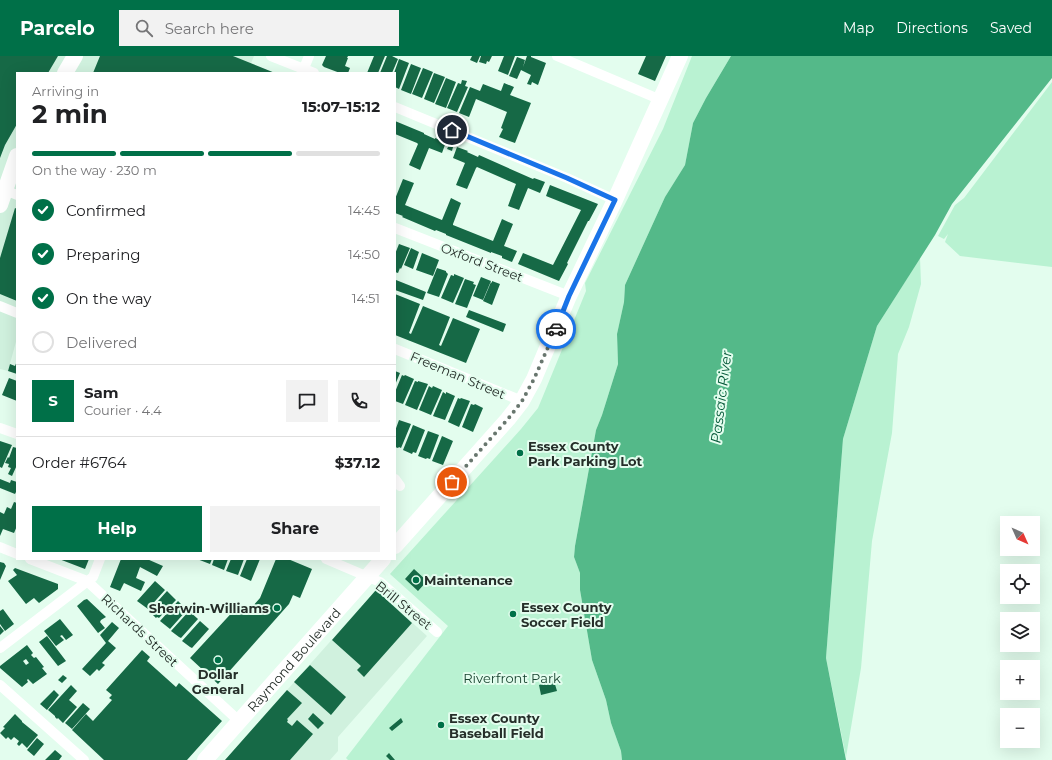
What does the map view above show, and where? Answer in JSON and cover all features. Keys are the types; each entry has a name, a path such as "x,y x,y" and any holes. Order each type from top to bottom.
{"main road":[{"path":"66,72 75,56"},
{"path":"396,545 508,419 522,401 534,379 569,296 615,200 680,56"},
{"path":"0,205 11,192 16,162"},
{"name":"Raymond Boulevard","path":"205,760 382,560"}],"street":[{"path":"271,56 303,71 309,56"},
{"path":"557,56 661,100"},
{"path":"396,106 567,178 615,200"},
{"name":"Oxford Street","path":"396,228 569,296"},
{"path":"0,306 16,313"},
{"name":"Freeman Street","path":"396,349 522,401"},
{"path":"0,428 16,434"},
{"path":"0,548 16,554"},
{"name":"Richards Street","path":"33,560 87,581 239,721"},
{"path":"0,648 93,577 100,560"},
{"name":"Brill Street","path":"328,560 380,582 437,632"},
{"path":"0,685 84,760"}],"shaded area":[{"path":"0,56 254,56 247,72 16,72 16,342 8,371 0,369"},
{"path":"376,590 427,636 338,737 338,751 330,760 225,760"}],"green space":[{"name":"Riverfront Park","path":"692,56 731,56 693,123 685,165 665,197 625,285 624,302 617,334 618,364 596,430 575,546 574,557 580,573 580,590 592,660 606,700 611,723 621,751 622,760 348,760 346,758 448,626 390,574 521,429 538,408 586,291 585,283 663,129"},
{"path":"1052,82 1052,267 960,256 945,242 948,234 944,239 938,236 955,205 964,198"},
{"path":"920,258 921,284 909,327 898,354 892,433 872,541 861,668 846,757 826,658 843,439 877,326"}],"water":[{"name":"Passaic River","path":"731,56 1052,56 1052,78 952,204 935,235 877,326 843,439 826,658 846,760 622,760 621,751 611,723 606,700 592,660 580,590 580,573 574,557 596,430 618,364 617,334 624,302 625,285 665,197 685,165 693,123"}],"building":[{"path":"0,56 58,56 49,72 16,72 16,126 5,145 0,158"},
{"path":"100,56 233,56 273,72 93,72"},
{"path":"326,56 348,56 345,66 350,68 348,72 337,72 322,65"},
{"path":"374,56 385,56 378,72 367,72"},
{"path":"387,56 392,56 398,59 392,72 380,72"},
{"path":"472,56 480,56 477,63 470,60"},
{"path":"481,56 492,56 486,64 479,62"},
{"path":"504,56 515,56 508,75 498,71"},
{"path":"527,56 531,56 546,63 538,85 532,82 531,85 527,84 531,75 521,70 517,79 509,76 517,57 525,60 523,67"},
{"path":"646,56 666,56 655,81 638,74"},
{"path":"399,59 409,63 399,89 396,88 396,72 394,72"},
{"path":"411,64 421,68 411,94 401,90"},
{"path":"423,68 433,72 422,98 412,94"},
{"path":"434,73 445,77 434,103 424,99"},
{"path":"446,78 456,82 446,108 435,104"},
{"path":"462,80 467,81 465,86 468,87 457,112 447,108 458,83 461,84"},
{"path":"504,83 514,87 510,95 531,103 515,143 499,137 503,129 501,128 507,112 476,99 469,117 459,113 470,87 480,91 483,84 501,91"},
{"path":"396,121 435,139 446,142 442,153 429,148 420,170 409,165 418,144 396,134"},
{"path":"449,145 453,147 452,151 447,149"},
{"path":"457,147 533,179 534,178 545,182 540,193 528,188 519,210 508,206 516,184 477,167 467,189 456,185 465,163 453,158"},
{"path":"403,179 414,183 405,205 442,220 451,198 461,203 453,225 493,241 502,219 513,224 504,246 517,251 512,262 502,258 502,256 491,253 402,217 403,216 396,213 396,196"},
{"path":"550,185 598,204 588,221 559,281 518,264 523,253 553,265 581,210 546,196"},
{"path":"15,208 16,301 0,294 0,258"},
{"path":"399,244 410,248 398,273 396,272 396,252"},
{"path":"411,248 419,252 413,269 404,265"},
{"path":"422,253 439,260 433,276 416,270"},
{"path":"437,268 446,271 448,274 439,297 427,293"},
{"path":"454,274 464,278 453,303 441,298 451,275 454,276"},
{"path":"481,277 491,281 483,300 473,296"},
{"path":"465,279 474,282 473,284 476,285 467,308 455,304"},
{"path":"396,280 426,292 423,300 396,290"},
{"path":"492,281 500,284 492,305 483,301"},
{"path":"396,294 420,304 409,333 411,334 423,306 450,317 439,345 441,346 453,318 480,329 466,363 396,335"},
{"path":"469,310 506,324 503,332 466,317"},
{"path":"10,364 15,366 16,364 16,374 8,371"},
{"path":"396,371 400,373 396,383"},
{"path":"402,375 414,379 403,404 396,401 396,390"},
{"path":"9,378 16,381 16,401 2,395"},
{"path":"415,381 428,384 417,410 405,405"},
{"path":"429,386 442,390 431,415 419,410"},
{"path":"443,392 455,396 445,420 433,416"},
{"path":"458,398 470,401 459,427 448,422"},
{"path":"471,404 475,404 483,408 473,432 462,427"},
{"path":"399,420 411,424 401,448 396,447 396,428"},
{"path":"413,425 425,430 416,453 413,452 412,454 403,450"},
{"path":"428,431 439,435 430,459 426,459 418,456"},
{"path":"442,436 453,441 443,465 432,461"},
{"path":"0,441 12,445 2,468 0,467"},
{"path":"13,447 16,448 16,467 12,476 8,474 11,468 8,467 9,464 5,463 8,457 9,458"},
{"path":"0,479 10,483 11,480 16,482 15,494 0,488"},
{"path":"14,502 16,503 16,528 14,533 3,529 0,536 0,512 4,514 7,507 11,509"},
{"path":"62,560 89,560 85,569"},
{"path":"121,560 149,560 163,566 157,576 140,567 136,578 145,582 141,591 124,583 120,591 110,587"},
{"path":"200,560 212,560 210,564"},
{"path":"214,560 228,560 224,570 212,565"},
{"path":"231,560 244,560 238,575 226,571"},
{"path":"247,560 260,560 251,581 240,576"},
{"path":"276,560 290,560 312,569 300,598 293,595 289,604 218,684 190,658 238,606 246,614 260,598"},
{"path":"0,562 4,563 6,566 0,580"},
{"path":"15,568 58,584 58,589 39,603 34,598 26,604 8,581 17,575 13,570"},
{"name":"Maintenance","path":"414,569 427,581 418,591 405,579"},
{"path":"155,581 165,590 148,609 137,601"},
{"path":"376,590 412,623 364,677 357,670 361,666 332,640"},
{"path":"167,591 176,600 159,618 156,618 149,611"},
{"path":"87,599 106,617 100,622 105,628 98,633 77,606"},
{"path":"178,601 187,610 170,629 160,621"},
{"path":"3,609 14,624 5,631 0,624 0,611"},
{"path":"189,611 198,619 181,638 171,631"},
{"path":"60,619 73,635 66,640 62,635 60,636 64,640 56,646 44,631"},
{"path":"200,621 209,629 192,648 182,641"},
{"path":"112,622 119,628 108,641 116,648 102,663 105,665 99,671 97,669 90,676 82,669 106,643 100,635"},
{"path":"0,626 4,631 0,635"},
{"path":"47,636 66,661 58,666 39,642"},
{"path":"27,645 33,653 31,655 34,658 36,657 44,667 42,668 47,674 33,684 28,679 28,682 22,687 0,668 0,666","holes":["26,659 29,663 26,665 23,661"]},
{"path":"142,650 150,657 147,661 176,687 179,683 222,721 187,760 104,760 72,730 86,714 93,721 112,700 109,698 112,695 106,690"},
{"path":"310,665 346,697 331,715 294,682"},
{"path":"63,675 67,678 62,683 58,680"},
{"path":"554,681 557,691 541,695 539,685"},
{"path":"71,685 77,691 69,700 77,707 63,723 48,710"},
{"path":"54,690 59,695 47,710 40,704"},
{"path":"287,690 302,703 287,719 287,722 292,726 297,720 313,734 290,760 225,760"},
{"path":"83,703 90,709 72,729 65,723"},
{"path":"313,713 324,723 318,729 308,719"},
{"path":"15,714 38,735 27,748 22,743 19,746 17,744 19,741 14,737 11,740 8,737 6,739 0,733 5,728 3,727"},
{"path":"401,718 403,722 392,731 389,728"},
{"path":"37,738 44,744 34,756 27,750"},
{"path":"55,750 62,756 59,760 45,760"},
{"path":"389,753 395,760 390,760 386,756"}],"way so far":[{"path":"452,482 522,401 534,379 556,329"}],"place":[{"name":"Essex County Park Parking Lot","path":"520,453"},
{"name":"Maintenance","path":"416,580"},
{"name":"Sherwin-Williams","path":"277,608"},
{"name":"Essex County Soccer Field","path":"513,614"},
{"name":"Dollar General","path":"218,660"},
{"name":"Essex County Baseball Field","path":"441,725"}],"route":[{"path":"452,130 567,178 615,200 569,296 556,329"}]}
